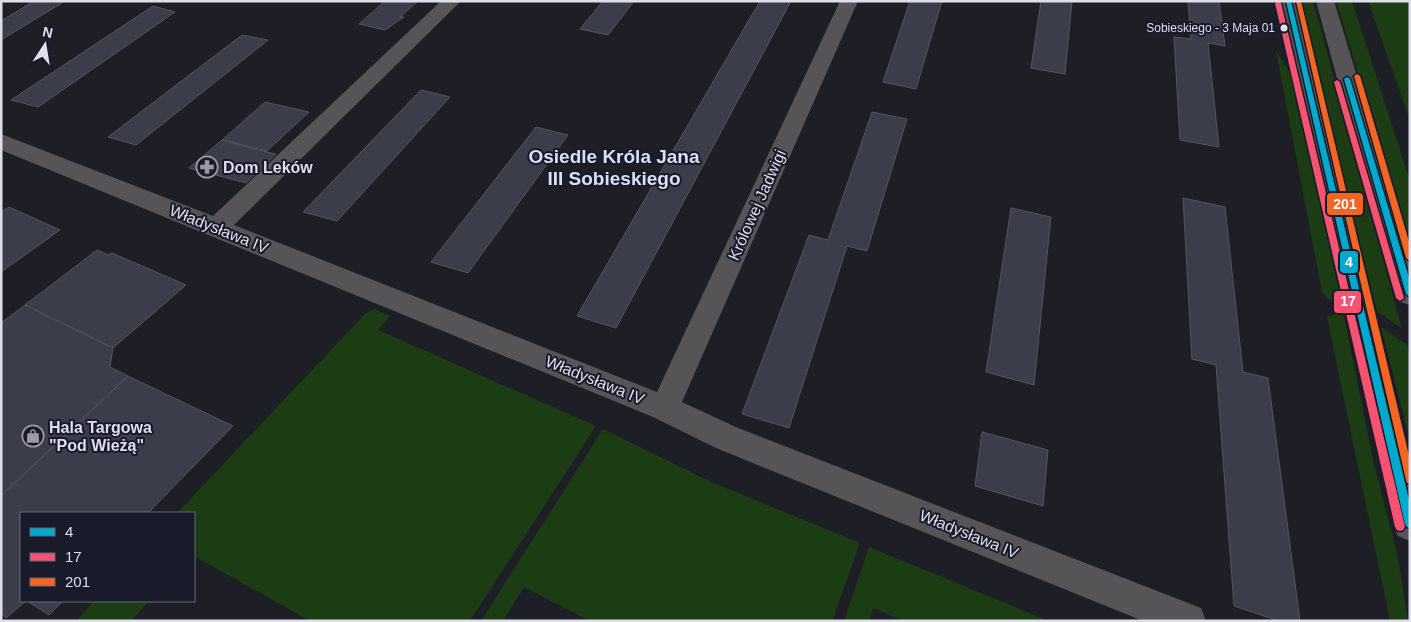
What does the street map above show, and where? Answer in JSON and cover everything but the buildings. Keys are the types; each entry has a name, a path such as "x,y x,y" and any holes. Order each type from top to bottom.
{"street":[{"path":"216,228 452,1"},
{"name":"Królowej Jadwigi","path":"664,408 850,1"},
{"path":"1288,1 1410,525"},
{"path":"1324,1 1410,295"},
{"name":"Władysława IV","path":"1,141 664,408 727,438 1188,621"}],"green space":[{"path":"1299,1 1313,1 1402,329 1377,311"},
{"path":"1336,1 1352,1 1410,181 1410,243"},
{"path":"1368,1 1410,1 1410,120"},
{"path":"1276,51 1292,75 1342,304 1328,299 1322,292"},
{"path":"375,309 390,316 378,330 596,426 470,621 310,621 195,557 195,512 178,512 365,314"},
{"path":"1338,313 1344,316 1374,464 1398,558 1408,621 1390,621 1327,317"},
{"path":"1381,327 1407,345 1410,354 1410,441"},
{"path":"603,429 709,481 860,543 832,621 590,621 524,587 503,621 481,621"},
{"path":"869,547 1049,621 903,621 874,608 869,621 844,621"},
{"path":"93,602 148,602 131,621 76,621"}],"transit line":[{"name":"4","path":"1288,1 1410,524"},
{"name":"201","path":"1298,1 1410,480"},
{"name":"17","path":"1278,3 1400,527"},
{"name":"201","path":"1357,76 1410,258"},
{"name":"4","path":"1347,79 1410,294"},
{"name":"17","path":"1337,82 1400,298"}],"place":[{"name":"Sobieskiego - 3 Maja 01","path":"1284,28"},
{"name":"Dom Leków","path":"207,167"},
{"name":"Hala Targowa \"Pod Wieżą\"","path":"33,436"}],"district":[{"name":"Osiedle Króla Jana III Sobieskiego","path":"614,167"}]}
